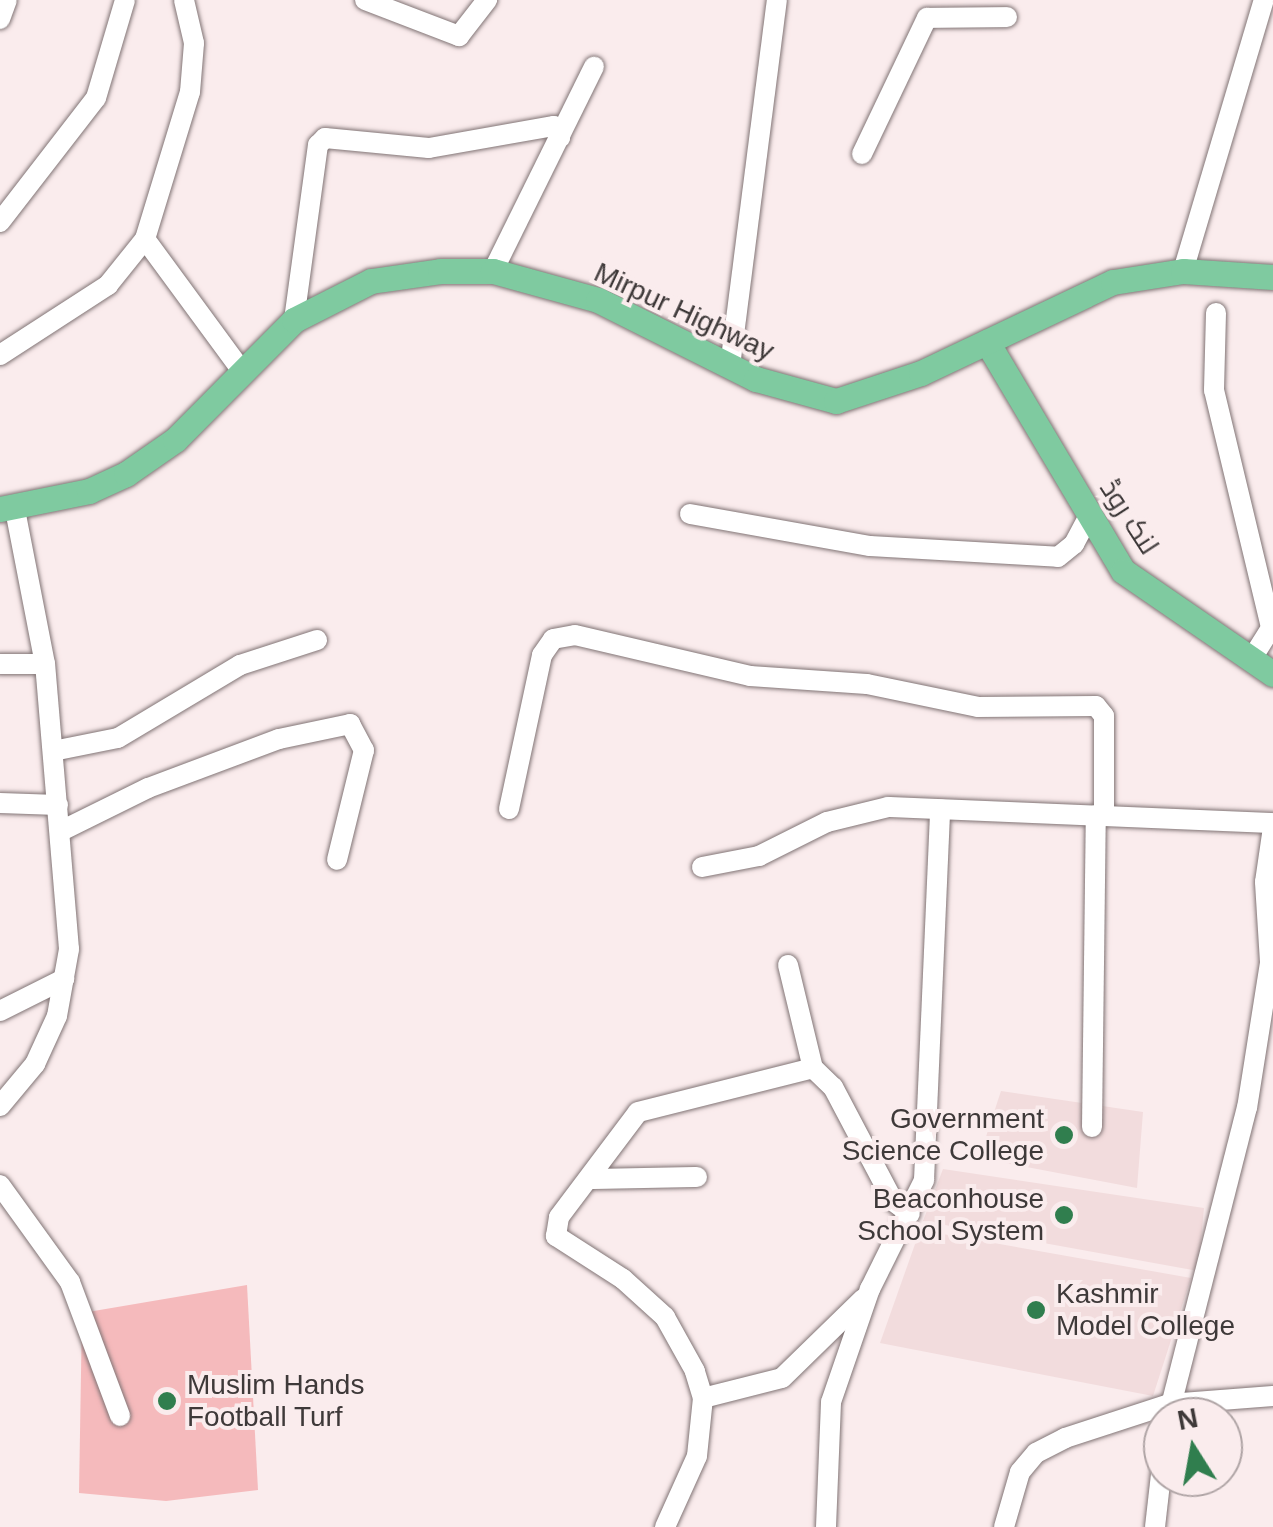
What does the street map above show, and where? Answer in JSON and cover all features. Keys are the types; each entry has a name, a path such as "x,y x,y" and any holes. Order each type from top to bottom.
{"main road":[{"name":"Mirpur Highway","path":"8,509 126,474 176,440 294,320 372,281 440,270 493,272 598,300 730,366 799,395 836,402 882,390 1113,282 1183,271 1273,277"},
{"name":"لنک روڈ","path":"988,342 1123,572 1254,655 1273,674"}],"street":[{"path":"0,19 7,0"},
{"path":"0,222 96,98 126,0"},
{"path":"0,355 108,285 145,240 190,92 194,43 184,0"},
{"path":"365,0 459,36 487,0"},
{"path":"730,366 777,0"},
{"path":"1183,271 1264,0"},
{"path":"862,154 925,9 1007,17"},
{"path":"493,272 594,67"},
{"path":"294,320 318,145 326,138 430,148 554,126 560,137"},
{"path":"145,240 244,374"},
{"path":"1216,313 1214,390 1272,628 1254,655"},
{"path":"0,1106 35,1064 57,1016 70,949 45,664 8,509"},
{"path":"690,514 870,546 1058,557 1074,544 1090,514"},
{"path":"508,809 542,655 553,639 575,635 750,676 867,684 978,708 1096,706 1104,716 1092,1127"},
{"path":"53,752 118,738 240,665 317,640"},
{"path":"0,664 45,664"},
{"path":"61,831 148,788 279,739 350,724 364,750 337,860"},
{"path":"0,803 58,805"},
{"path":"826,1527 832,1402 870,1289 910,1214 927,1150 940,808"},
{"path":"702,867 759,856 850,813 940,808 1273,825 1266,882 1270,962 1247,1108 1171,1397"},
{"path":"788,965 812,1068 834,1087 892,1202 910,1214"},
{"path":"0,1011 64,979"},
{"path":"665,1527 692,1473 703,1398 683,1342 665,1317 623,1279 556,1236 559,1217 591,1178 592,1167 638,1112 812,1068"},
{"path":"591,1178 697,1177"},
{"path":"0,1185 70,1282 120,1416"},
{"path":"703,1398 782,1378 870,1289"},
{"path":"1243,1400 1273,1396"},
{"path":"1004,1527 1020,1472 1036,1454 1143,1418"},
{"path":"1156,1527 1159,1497"}],"shaded area":[{"name":"Government Science College","path":"1001,1091 1143,1112 1137,1188 979,1158"},
{"name":"Beaconhouse School System","path":"943,1169 1204,1208 1198,1271 923,1221"},
{"name":"Kashmir Model College","path":"920,1230 1191,1278 1153,1396 880,1343"},
{"name":"Muslim Hands Football Turf","path":"247,1285 258,1490 166,1501 79,1493 82,1313"}],"place":[{"name":"Government Science College","path":"1064,1135"},
{"name":"Beaconhouse School System","path":"1064,1215"},
{"name":"Kashmir Model College","path":"1036,1310"},
{"name":"Muslim Hands Football Turf","path":"167,1401"}]}
